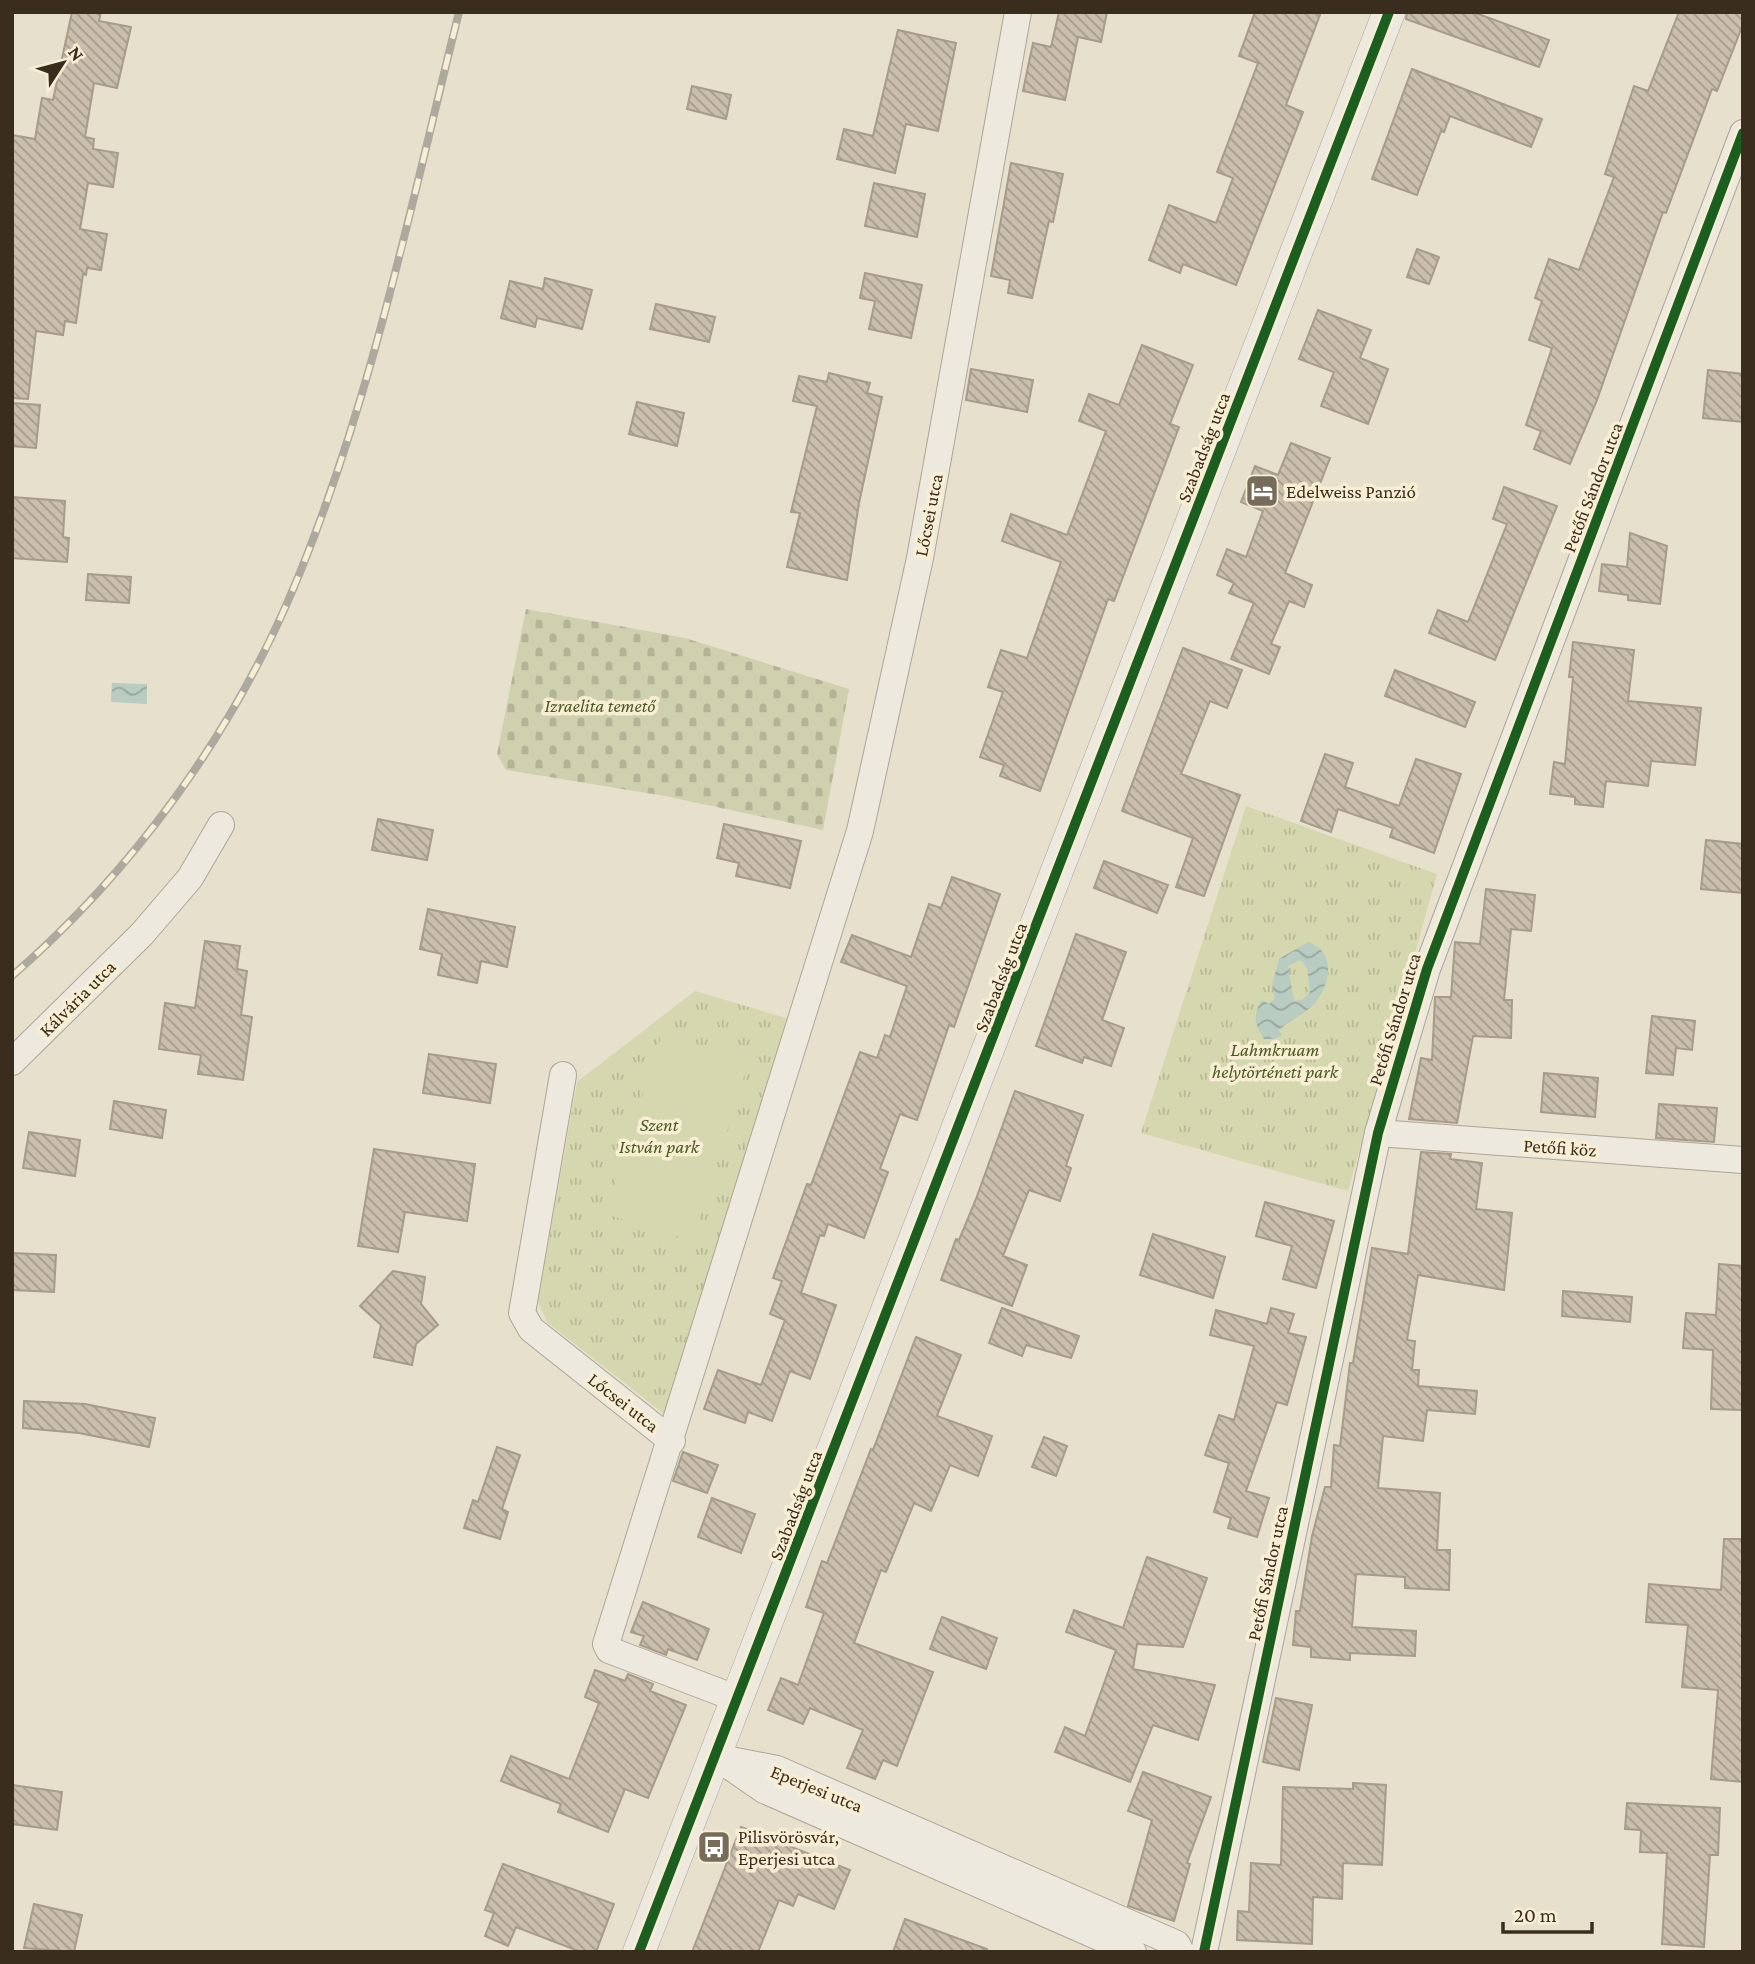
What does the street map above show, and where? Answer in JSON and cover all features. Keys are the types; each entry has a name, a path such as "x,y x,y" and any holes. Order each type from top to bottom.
{"street":[{"name":"Lőcsei utca","path":"738,1699 609,1650 606,1644 672,1441 860,831 920,558 1018,12"},
{"name":"Szabadság utca","path":"639,1952 1389,12"},
{"name":"Petőfi Sándor utca","path":"1204,1952 1378,1133 1427,969 1743,133"},
{"name":"Kálvária utca","path":"12,1062 142,934 190,878 221,825"},
{"name":"Lőcsei utca","path":"563,1075 522,1313 531,1329 672,1441"},
{"name":"Petőfi köz","path":"1378,1133 1743,1160"},
{"name":"Eperjesi utca","path":"715,1756 764,1790 1133,1952"},
{"name":"Eperjesi utca","path":"715,1756 778,1769 1177,1944 1181,1952"}],"green space":[{"name":"Izraelita temető","path":"526,609 685,638 849,689 823,830 665,796 506,770 497,754"},
{"name":"Lahmkruam helytörténeti park","path":"1246,806 1437,874 1348,1191 1141,1133"},
{"name":"Szent István park","path":"695,991 789,1019 668,1417 547,1322 538,1301 577,1082"},
{"path":"662,1033 749,1061 693,1241 605,1214"}],"water":[{"path":"112,683 147,684 147,704 111,702"},
{"path":"1308,942 1317,946 1327,960 1327,977 1325,986 1311,1007 1279,1030 1282,1035 1275,1039 1264,1039 1258,1029 1256,1015 1262,1000 1269,1004 1275,998 1272,985 1279,959","holes":["1300,960 1307,968 1310,992 1302,1000 1294,1001 1288,966"]}],"building":[{"path":"72,12 101,12 99,21 131,27 117,88 94,83 85,137 94,139 93,149 118,153 113,187 88,183 80,229 107,234 101,270 87,268 86,275 83,274 76,323 65,321 63,335 36,331 28,399 12,398 12,135 35,139 42,98 53,100"},
{"path":"1059,12 1107,12 1101,42 1078,37 1065,100 1023,91 1033,43 1051,47"},
{"path":"1255,12 1321,12 1286,105 1303,112 1236,285 1183,264 1180,273 1149,260 1169,205 1216,223 1233,178 1217,172 1258,63 1239,56"},
{"path":"1407,12 1473,12 1549,40 1539,67 1406,19"},
{"path":"1679,12 1743,12 1743,24 1717,91 1712,89 1666,213 1663,212 1597,400 1570,464 1534,449 1541,431 1526,425 1552,348 1529,340 1542,301 1535,298 1549,259 1579,270 1614,177 1605,174 1634,86 1648,91"},
{"path":"898,30 956,43 938,131 906,124 895,173 837,159 844,129 873,136"},
{"path":"1412,69 1542,119 1531,147 1450,116 1444,132 1441,131 1417,195 1372,179"},
{"path":"692,86 731,95 726,119 687,109"},
{"path":"1011,163 1063,174 1053,222 1049,221 1032,298 1008,293 1010,280 991,276"},
{"path":"874,183 925,194 917,237 865,226"},
{"path":"1417,249 1439,257 1429,284 1407,277"},
{"path":"865,273 922,285 911,338 869,329 875,301 860,298"},
{"path":"545,278 592,290 582,329 537,318 535,327 501,318 510,281 543,289"},
{"path":"656,304 715,317 709,342 650,329"},
{"path":"1318,310 1371,330 1360,358 1388,369 1368,424 1321,406 1334,372 1299,359"},
{"path":"1142,345 1193,365 1170,424 1179,427 1114,601 1108,599 1040,791 1000,776 1004,765 980,757 1003,692 988,687 1001,650 1027,658 1061,562 1002,541 1011,514 1067,535 1106,431 1079,421 1089,394 1119,405"},
{"path":"971,369 1033,380 1027,412 966,400"},
{"path":"1708,370 1743,374 1743,422 1703,418"},
{"path":"829,373 870,383 867,393 882,397 859,503 847,580 787,567 800,513 791,512 817,406 793,401 799,376 827,382"},
{"path":"637,402 684,413 677,446 629,434"},
{"path":"12,403 40,405 36,448 12,446"},
{"path":"1291,443 1330,458 1285,573 1312,585 1304,607 1289,601 1271,644 1280,647 1269,674 1231,659 1254,603 1229,593 1234,583 1217,575 1227,549 1246,557 1263,511 1241,502 1255,466 1278,475"},
{"path":"1504,487 1557,506 1495,660 1429,633 1438,610 1468,622 1507,524 1493,519"},
{"path":"12,497 65,501 63,537 69,538 67,562 12,558"},
{"path":"1630,533 1667,546 1660,604 1628,600 1628,595 1599,591 1602,564 1627,567"},
{"path":"88,574 131,577 129,603 86,600"},
{"path":"1573,642 1634,650 1628,701 1701,708 1695,765 1651,761 1648,786 1606,781 1603,807 1575,804 1575,797 1550,794 1554,762 1565,764 1573,677 1569,677"},
{"path":"1183,648 1242,670 1227,708 1210,701 1181,774 1240,795 1204,896 1176,887 1193,838 1122,811"},
{"path":"1395,670 1475,702 1465,727 1385,696"},
{"path":"1325,754 1353,763 1345,787 1399,806 1416,759 1461,774 1434,853 1390,837 1393,828 1338,809 1331,832 1301,821"},
{"path":"378,819 433,830 427,860 372,850"},
{"path":"724,824 801,841 790,888 736,876 739,863 717,858"},
{"path":"1706,840 1743,844 1743,893 1701,889"},
{"path":"1104,861 1168,885 1157,913 1094,888"},
{"path":"952,877 1000,894 954,1027 949,1025 917,1120 900,1114 880,1169 888,1172 864,1238 828,1224 824,1236 820,1235 801,1293 836,1305 810,1379 790,1371 772,1421 748,1412 745,1423 704,1409 718,1370 761,1385 785,1320 770,1314 782,1281 773,1278 807,1184 811,1185 860,1052 877,1058 885,1035 890,1037 907,986 841,962 852,935 911,957 929,904 941,908"},
{"path":"1486,889 1535,895 1531,931 1511,929 1504,1000 1512,1000 1511,1038 1473,1036 1457,1123 1409,1119 1421,1058 1432,1060 1435,997 1451,997 1455,942 1480,944"},
{"path":"428,909 515,927 507,967 481,961 477,983 438,975 442,954 420,949"},
{"path":"1076,934 1126,952 1102,1020 1124,1028 1111,1066 1084,1057 1082,1063 1036,1046"},
{"path":"205,941 240,946 237,969 247,971 241,1015 252,1017 243,1080 198,1074 201,1055 159,1049 165,1003 195,1008"},
{"path":"1652,1016 1695,1021 1692,1050 1676,1048 1673,1075 1646,1073"},
{"path":"429,1054 496,1064 490,1103 423,1093"},
{"path":"1544,1073 1598,1078 1595,1117 1541,1112"},
{"path":"1015,1091 1083,1115 1066,1166 1071,1168 1060,1201 1029,1190 1003,1256 1027,1265 1012,1306 941,1280 956,1239 959,1240 976,1199"},
{"path":"114,1101 166,1110 162,1138 110,1129"},
{"path":"1659,1104 1717,1108 1714,1142 1656,1138"},
{"path":"29,1132 80,1140 75,1176 23,1168"},
{"path":"374,1149 475,1164 467,1221 405,1212 398,1252 358,1246"},
{"path":"1421,1152 1451,1154 1450,1159 1482,1163 1476,1209 1512,1213 1504,1290 1418,1275 1407,1340 1415,1341 1412,1370 1419,1370 1418,1386 1477,1391 1475,1414 1427,1410 1423,1441 1383,1436 1378,1488 1440,1493 1437,1550 1450,1550 1449,1590 1405,1588 1405,1577 1356,1574 1352,1627 1416,1631 1415,1656 1350,1653 1350,1660 1311,1657 1311,1647 1293,1645 1296,1611 1300,1611 1312,1536 1325,1487 1331,1487 1334,1445 1340,1446 1350,1363 1353,1363 1372,1248 1408,1254"},
{"path":"1265,1202 1334,1221 1316,1288 1283,1279 1292,1246 1256,1236"},
{"path":"1153,1234 1225,1257 1213,1298 1140,1275"},
{"path":"12,1253 56,1255 54,1292 12,1290"},
{"path":"1719,1264 1743,1266 1743,1410 1711,1409 1713,1350 1683,1348 1686,1313 1716,1315"},
{"path":"393,1271 425,1277 421,1304 438,1325 416,1344 412,1365 374,1357 381,1325 360,1306"},
{"path":"1563,1291 1632,1297 1630,1322 1562,1316"},
{"path":"1002,1308 1079,1336 1071,1358 1026,1345 1022,1356 989,1343"},
{"path":"1271,1308 1294,1314 1288,1333 1306,1337 1287,1405 1277,1402 1246,1491 1269,1498 1257,1537 1228,1528 1231,1518 1214,1512 1229,1463 1205,1455 1219,1415 1234,1420 1254,1346 1210,1335 1216,1310 1267,1324"},
{"path":"916,1337 961,1355 937,1416 992,1436 978,1476 950,1465 931,1511 914,1503 886,1572 881,1570 854,1643 933,1672 897,1766 883,1760 875,1779 847,1768 863,1730 810,1708 803,1724 768,1710 781,1678 798,1685 824,1613 806,1607 822,1561 827,1563"},
{"path":"24,1401 85,1404 155,1418 149,1447 79,1433 23,1428"},
{"path":"1044,1437 1067,1446 1056,1476 1032,1467"},
{"path":"497,1447 520,1455 502,1509 508,1512 500,1539 464,1528 473,1500 478,1502"},
{"path":"683,1452 718,1465 707,1493 673,1481"},
{"path":"712,1498 755,1514 741,1553 698,1537"},
{"path":"1724,1539 1743,1539 1743,1782 1711,1779 1718,1690 1682,1687 1688,1625 1646,1622 1649,1584 1721,1590"},
{"path":"1147,1557 1207,1578 1183,1647 1137,1644 1133,1669 1215,1685 1198,1740 1153,1725 1130,1782 1055,1752 1065,1727 1085,1736 1116,1650 1066,1632 1074,1610 1123,1628"},
{"path":"643,1602 709,1629 697,1660 668,1649 666,1655 640,1645 644,1636 631,1632"},
{"path":"942,1617 997,1638 986,1669 930,1649"},
{"path":"595,1670 625,1681 628,1674 653,1684 650,1691 686,1705 648,1798 625,1789 608,1832 558,1812 561,1804 501,1781 511,1756 569,1779 599,1703 585,1697"},
{"path":"1276,1698 1312,1705 1299,1770 1263,1762"},
{"path":"1143,1772 1211,1797 1187,1863 1190,1864 1174,1921 1128,1906 1152,1820 1128,1811"},
{"path":"1353,1783 1386,1785 1382,1865 1343,1863 1342,1899 1313,1897 1312,1944 1237,1940 1238,1911 1249,1912 1251,1863 1281,1865 1283,1787 1353,1789"},
{"path":"12,1785 62,1792 57,1830 12,1824"},
{"path":"1627,1803 1720,1808 1718,1855 1710,1855 1704,1947 1662,1944 1667,1853 1640,1852 1641,1830 1625,1829"},
{"path":"741,1827 850,1870 834,1909 798,1894 793,1906 779,1900 758,1952 692,1952"},
{"path":"503,1864 614,1904 596,1952 581,1952 516,1927 508,1946 485,1936 494,1913 485,1910"},
{"path":"34,1904 82,1915 74,1952 24,1948"},
{"path":"905,1919 987,1949 986,1952 893,1952"}],"railway":[{"path":"12,976 98,892 175,798 241,695 269,642 294,587 346,447 406,230 459,12"}],"cycle path":[{"path":"639,1952 1389,12"},
{"path":"1204,1952 1378,1133 1427,969 1743,133"}],"place":[{"name":"Edelweiss Panzió","path":"1262,491"},
{"name":"Pilisvörösvár, Eperjesi utca","path":"714,1847"}]}
